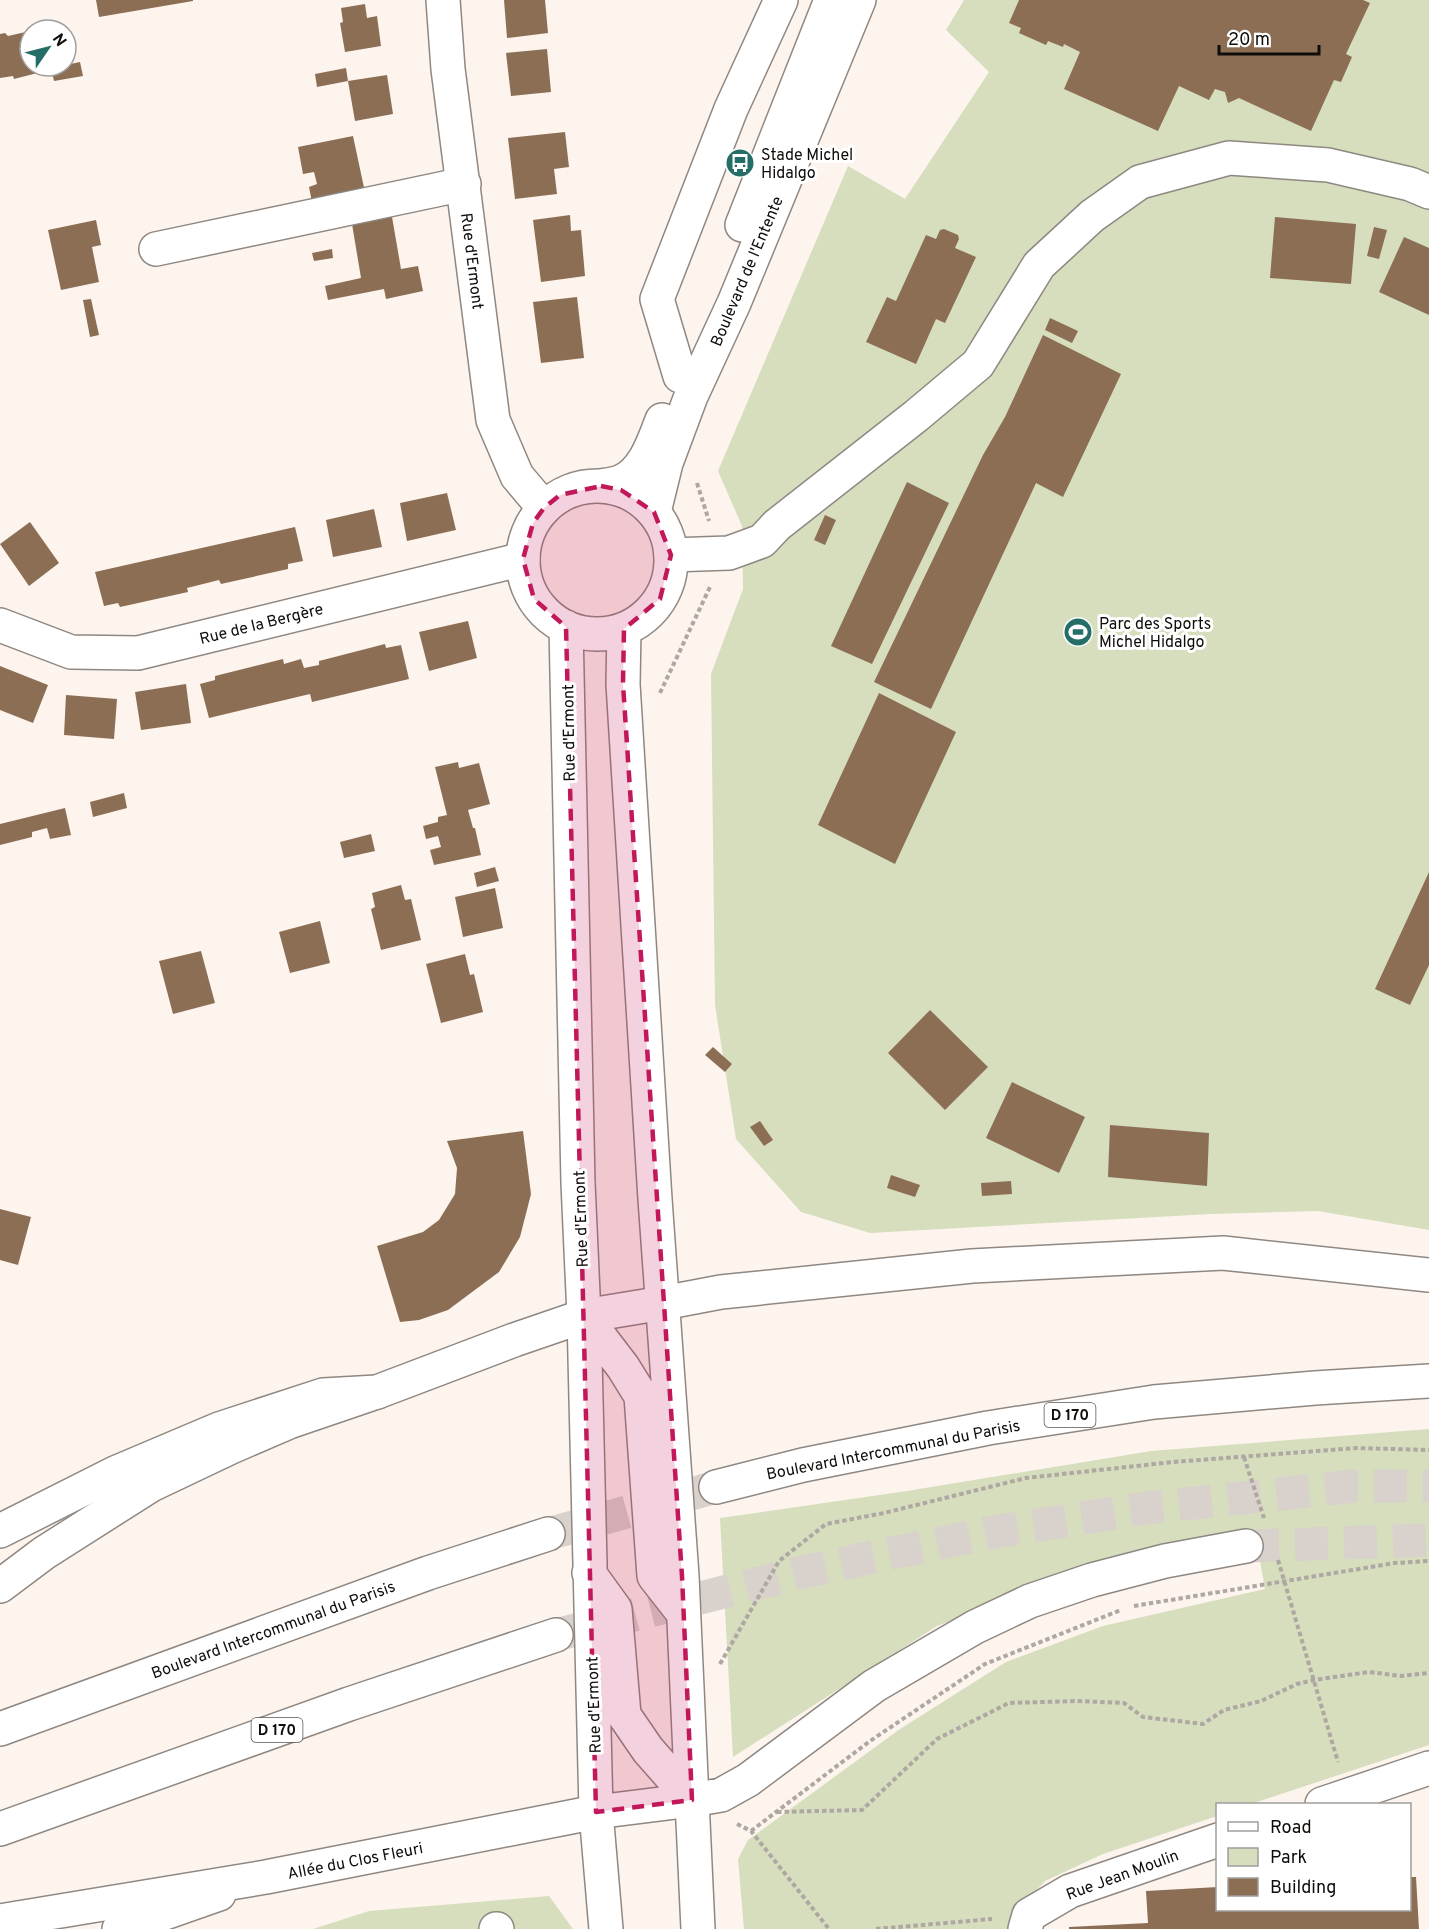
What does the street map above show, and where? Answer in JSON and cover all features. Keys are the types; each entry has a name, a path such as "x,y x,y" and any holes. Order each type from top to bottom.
{"main road":[{"name":"Rue d'Ermont","path":"443,0 448,69 493,420 517,476 544,508"},
{"path":"680,376 657,299 731,109 782,0"},
{"name":"Boulevard de l'Entente","path":"601,486 621,482 632,475 650,452 831,0"},
{"name":"Boulevard de l'Entente","path":"654,512 666,463 691,396 734,303 859,0"},
{"path":"671,555 729,553 762,541 777,525 916,416 978,364 1040,266 1092,216 1140,182 1229,158 1328,165 1410,184 1429,192"},
{"path":"156,249 464,184"},
{"path":"601,486 621,490 639,499 654,512 666,532 671,555 669,578 660,599 644,617 624,629 605,633 585,633 566,627 548,615 534,599 526,579 523,559 526,540 533,523 544,508 560,495 580,488 601,486"},
{"name":"Rue de la Bergère","path":"0,626 71,652 138,653 523,559"},
{"name":"Rue d'Ermont","path":"566,627 578,1183 584,1316 596,1812 606,1929"},
{"path":"624,629 623,684 683,1613 698,1929"},
{"path":"0,1586 44,1553 151,1485 231,1447 289,1422 584,1316 721,1292 972,1266 1223,1253 1429,1275"},
{"path":"584,1316 623,1367 641,1396 654,1576 683,1613"},
{"name":"Boulevard Intercommunal du Parisis","path":"716,1487 803,1465 930,1440 1154,1402 1429,1381"},
{"path":"0,1531 115,1473 219,1429 323,1395 377,1392"},
{"name":"Boulevard Intercommunal du Parisis","path":"0,1729 428,1573 548,1534"},
{"name":"Allée du Clos Fleuri","path":"118,1929 266,1877 596,1812 721,1795 748,1780 874,1686 975,1627 1030,1600 1092,1580 1256,1535"},
{"path":"589,1573 615,1609 624,1715 648,1750 692,1800"},
{"name":"D 170","path":"0,1829 349,1704 556,1635"},
{"path":"1335,1800 1429,1768"},
{"name":"Rue Jean Moulin","path":"1027,1922 1070,1891 1216,1841"},
{"path":"0,1921 266,1877"}],"path":[{"path":"660,702 660,690 717,574 710,525 695,477"},
{"path":"719,1666 779,1561 826,1524 884,1513 1026,1478 1244,1456 1356,1448 1429,1449"},
{"path":"1244,1456 1256,1535"},
{"path":"1277,1558 1314,1680 1335,1800"},
{"path":"751,1831 870,1741 985,1664 1125,1608 1395,1563 1429,1561"},
{"path":"776,1812 862,1810 937,1739 1009,1703 1077,1701 1124,1703 1143,1717 1203,1724 1224,1710 1261,1701 1297,1684 1314,1680 1369,1672 1401,1676 1429,1673"},
{"path":"692,1800 751,1831 829,1929"},
{"path":"876,1929 1027,1922"}],"highlighted area":[{"path":"601,486 621,490 654,512 671,555 660,599 624,629 623,684 682,1576 692,1800 596,1812 566,627 534,599 523,559 533,523 544,508 560,495"}],"green space":[{"name":"Parc des Sports Michel Hidalgo","path":"964,0 1429,0 1429,1230 1318,1211 1211,1214 870,1233 801,1212 736,1139 715,1005 711,674 743,589 742,526 718,471 848,166 905,199 989,72 946,30"},
{"path":"1429,1429 1429,1745 1254,1803 1216,1803 1216,1816 1103,1854 1045,1881 1014,1915 1008,1929 744,1929 738,1859 748,1840 900,1729 1006,1662 1103,1626 1265,1589 1257,1544 1077,1573 937,1626 733,1757 720,1518 907,1491 1151,1451"},
{"path":"549,1896 573,1929 313,1929 369,1911"}],"building":[{"path":"96,0 193,0 193,1 99,17"},
{"path":"504,0 545,0 548,33 507,38"},
{"path":"1019,0 1363,0 1370,3 1346,54 1352,57 1341,82 1334,80 1311,131 1239,98 1228,103 1225,92 1215,89 1209,100 1179,86 1158,131 1064,89 1080,52 1064,44 1063,47 1048,41 1046,45 1019,33 1021,28 1009,23"},
{"path":"365,4 367,18 377,16 381,46 345,52 340,23 343,22 341,8"},
{"path":"5,33 8,36 18,34 18,78 14,79 13,76 0,78 0,34"},
{"path":"547,49 551,92 511,96 506,53"},
{"path":"78,62 80,62 83,76 78,77"},
{"path":"346,68 348,81 317,87 315,74"},
{"path":"387,75 393,114 355,121 348,81"},
{"path":"53,78 71,78 54,81"},
{"path":"565,132 569,167 554,169 557,194 515,199 508,138"},
{"path":"353,136 366,197 313,207 309,187 317,184 314,172 303,174 298,147"},
{"path":"391,211 401,269 418,266 423,291 386,299 384,289 328,300 325,286 361,278 351,218"},
{"path":"570,215 571,231 581,230 585,276 541,282 533,220"},
{"path":"1275,217 1356,224 1351,284 1270,278"},
{"path":"96,220 101,245 92,247 99,282 61,290 48,230"},
{"path":"1374,227 1387,230 1379,259 1367,256"},
{"path":"944,229 958,235 959,239 955,248 976,257 945,323 936,319 916,364 866,342 887,297 896,301 926,235 936,239 940,230"},
{"path":"1404,237 1429,248 1429,315 1379,292"},
{"path":"332,249 333,258 314,261 312,253"},
{"path":"577,297 584,358 541,363 533,302"},
{"path":"91,299 99,335 90,337 83,300"},
{"path":"1050,318 1078,331 1072,343 1045,330"},
{"path":"1043,335 1121,374 1063,497 1036,483 931,709 874,682"},
{"path":"907,482 949,503 872,664 831,646"},
{"path":"447,493 456,530 407,541 400,503"},
{"path":"374,509 382,547 333,557 326,520"},
{"path":"825,515 836,520 825,545 814,540"},
{"path":"30,522 59,563 29,586 0,544"},
{"path":"295,527 303,561 288,564 288,569 221,584 219,580 187,588 188,592 120,607 118,603 104,606 95,572"},
{"path":"468,621 477,658 429,671 419,632"},
{"path":"385,644 386,648 401,645 409,679 312,702 310,694 209,718 200,684 215,680 215,676 283,659 284,664 301,659 304,668 319,665 319,661"},
{"path":"0,666 48,685 33,723 0,710"},
{"path":"186,684 191,723 141,730 135,692"},
{"path":"879,693 956,732 895,864 818,825"},
{"path":"66,695 117,699 114,739 64,735"},
{"path":"458,762 459,768 479,763 490,804 468,810 481,855 434,865 430,850 441,847 438,836 426,839 423,826 438,822 438,817 447,815 435,767"},
{"path":"124,793 127,808 93,817 90,802"},
{"path":"65,808 71,835 50,839 47,828 32,832 32,837 0,845 0,824"},
{"path":"371,834 375,851 344,858 340,842"},
{"path":"495,867 499,881 477,887 474,873"},
{"path":"1429,872 1429,965 1410,1005 1375,989"},
{"path":"401,885 405,900 411,899 421,940 381,950 371,909 375,907 372,893"},
{"path":"495,888 503,928 463,937 455,897"},
{"path":"320,921 330,963 290,973 279,932"},
{"path":"201,951 215,1003 173,1014 159,961"},
{"path":"465,954 470,975 474,974 483,1012 441,1023 426,964"},
{"path":"930,1010 988,1067 945,1110 888,1053"},
{"path":"713,1047 732,1064 725,1072 705,1055"},
{"path":"1012,1082 1085,1117 1059,1173 986,1138"},
{"path":"760,1121 773,1140 764,1146 750,1127"},
{"path":"1110,1125 1209,1133 1207,1186 1108,1177"},
{"path":"523,1131 531,1194 520,1237 499,1272 448,1310 419,1320 400,1322 377,1246 423,1232 439,1220 455,1194 457,1168 447,1141"},
{"path":"891,1175 920,1185 915,1197 887,1188"},
{"path":"1011,1181 1012,1194 982,1196 981,1183"},
{"path":"0,1209 31,1217 18,1265 0,1260"},
{"path":"1411,1877 1416,1877 1419,1929 1069,1929 1069,1927 1148,1923 1146,1891 1216,1887 1216,1911 1411,1911"}],"tunnel":[{"path":"556,1635 802,1572 988,1533 1146,1508 1355,1486 1429,1486"},
{"path":"548,1534 716,1487"},
{"path":"1246,1546 1429,1540"}],"place":[{"name":"Stade Michel Hidalgo","path":"740,163"},
{"name":"Parc des Sports Michel Hidalgo","path":"1078,632"}]}
